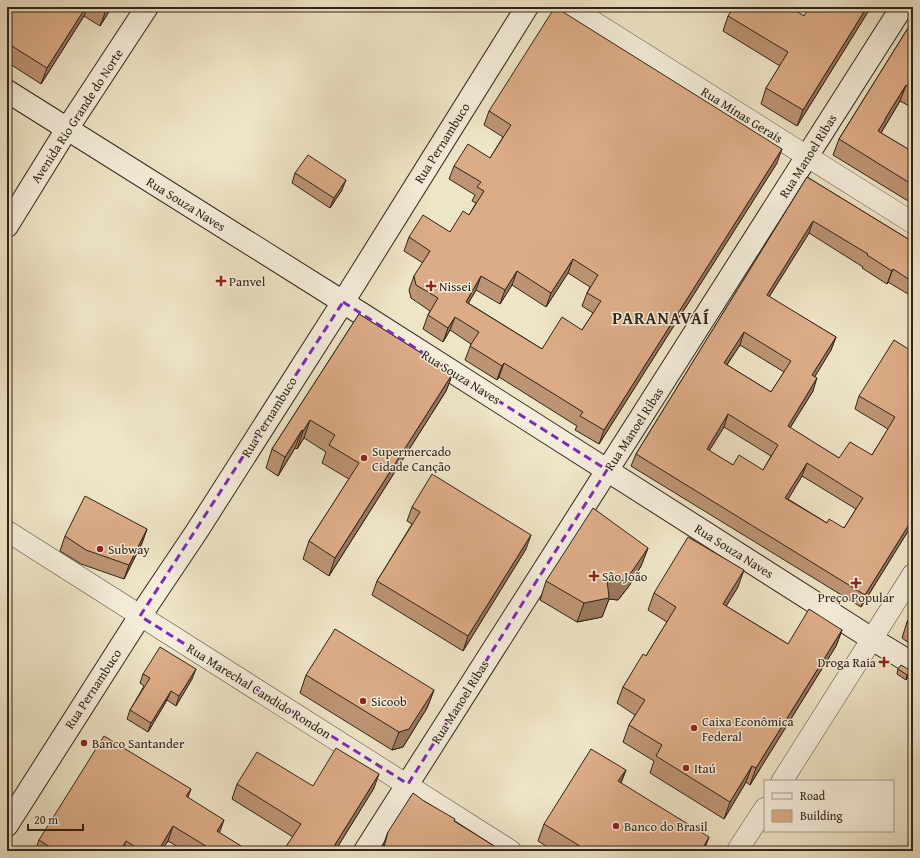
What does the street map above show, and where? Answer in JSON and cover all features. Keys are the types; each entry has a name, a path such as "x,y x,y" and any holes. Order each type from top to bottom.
{"street":[{"name":"Avenida Rio Grande do Norte","path":"7,226 67,129 147,7"},
{"name":"Rua Pernambuco","path":"7,824 343,302 527,7"},
{"name":"Rua Minas Gerais","path":"570,7 913,223"},
{"name":"Rua Manoel Ribas","path":"365,851 902,7"},
{"name":"Rua Souza Naves","path":"7,91 343,302 913,664"},
{"name":"Rua Marechal Candido Rondon","path":"7,531 408,784 511,851"},
{"path":"783,780 913,574"},
{"path":"737,851 764,810"}],"highlighted area":[{"path":"343,302 607,470 408,784 140,616"}],"building":[{"path":"7,7 37,7 40,9 42,7 86,7 47,68 7,43"},
{"path":"101,7 108,7 106,10"},
{"path":"555,7 782,149 604,430 580,416 583,412 504,363 502,366 470,346 479,332 455,317 448,328 428,315 438,298 416,285 414,276 430,251 409,237 423,215 450,232 463,211 469,215 484,191 477,187 481,182 454,166 468,144 490,158 511,125 489,111","holes":["573,259 598,275 587,293 601,301 582,330 562,317 542,349 466,302 481,276 505,290 517,271 551,293"]},
{"path":"734,7 790,7 804,16 809,7 867,7 803,110 766,88 788,52 728,16"},
{"path":"913,20 913,89 906,85 878,131 913,152 913,185 839,139"},
{"path":"308,155 346,180 334,198 295,173"},
{"path":"807,177 913,242 913,282 893,269 892,271 867,255 868,254 813,221 767,295 836,337 812,375 817,378 788,426 839,458 850,442 872,455 895,417 859,396 894,340 913,352 913,518 865,595 636,454","holes":["744,332 791,361 771,392 724,363","728,414 778,445 763,470 739,455 733,465 707,449","807,463 863,498 844,528 829,519 827,523 785,498"]},
{"name":"Supermercado Cidade Canção","path":"359,314 453,373 335,558 309,541 359,463 329,445 335,435 310,420 285,457 272,449"},
{"path":"432,474 531,535 468,636 377,581 420,512 412,507"},
{"name":"Subway","path":"85,496 147,529 129,565 86,550 65,536"},
{"name":"São João","path":"593,508 648,548 625,581 607,579 609,598 584,603 546,581"},
{"path":"688,537 744,570 723,604 788,644 809,609 842,630 756,768 752,766 730,802 656,756 662,745 629,725 645,700 623,687 643,654 646,656 676,607 654,593"},
{"path":"913,613 913,626 907,622"},
{"name":"Sicoob","path":"335,629 434,690 409,729 399,732 306,675"},
{"path":"160,647 196,669 179,696 171,691 151,723 130,710 150,678 143,674"},
{"path":"901,665 911,671 907,675 898,669"},
{"path":"104,736 191,789 186,796 224,820 217,831 249,851 214,851 173,826 158,851 142,851 126,841 120,851 48,851 50,847 39,840"},
{"path":"336,748 379,774 331,851 283,851 301,824 237,784 257,752 313,786"},
{"path":"591,749 626,770 618,781 709,837 701,851 588,851 544,824"},
{"path":"413,793 502,851 383,851 388,832"}],"place":[{"name":"Panvel","path":"221,281"},
{"name":"Nissei","path":"431,286"},
{"name":"Supermercado Cidade Canção","path":"364,458"},
{"name":"Subway","path":"100,549"},
{"name":"São João","path":"594,576"},
{"name":"Preço Popular","path":"856,583"},
{"name":"Droga Raia","path":"884,662"},
{"name":"Sicoob","path":"363,701"},
{"name":"Caixa Econômica Federal","path":"694,728"},
{"name":"Banco Santander","path":"84,743"},
{"name":"Itaú","path":"686,768"},
{"name":"Banco do Brasil","path":"616,826"}],"district":[{"name":"PARANAVAÍ","path":"661,317"}]}
